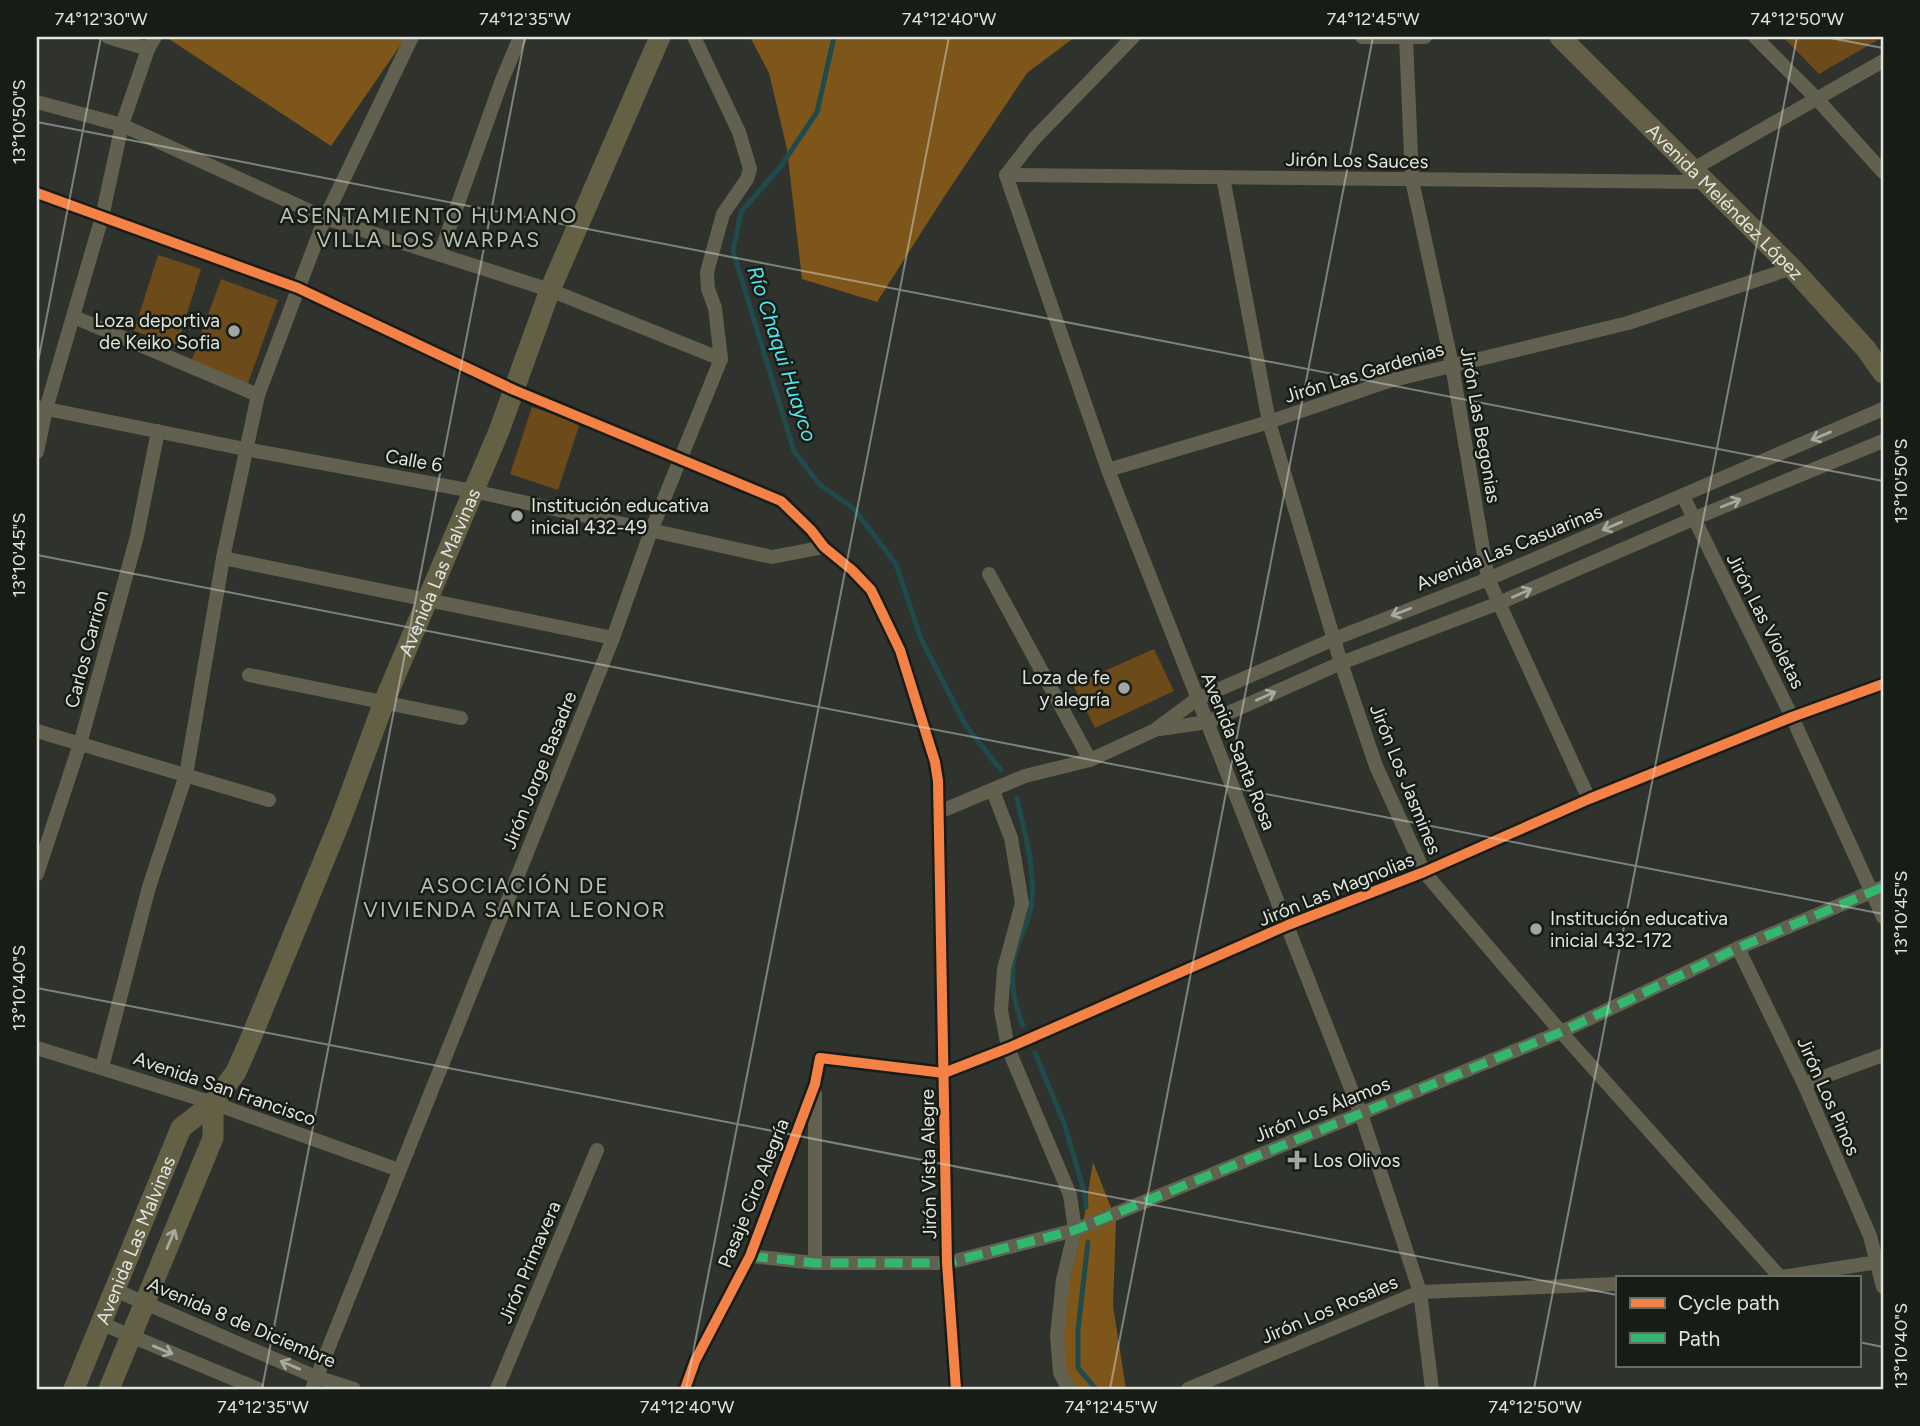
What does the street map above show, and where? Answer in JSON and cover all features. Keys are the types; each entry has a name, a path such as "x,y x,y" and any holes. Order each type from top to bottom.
{"street":[{"path":"37,452 41,407 74,317 102,217 122,125 152,43 108,37"},
{"path":"102,1067 149,887 186,775 223,558 258,395 325,218 412,37"},
{"path":"440,254 520,37"},
{"name":"Avenida Las Malvinas","path":"74,1389 181,1128 213,1103 236,1072 250,1040 341,819 384,702 474,491 550,290 660,37"},
{"path":"37,102 122,125 325,218 550,290 721,359 715,308 708,289 707,272 723,214 750,169 739,132 694,37"},
{"path":"1006,175 1034,139 1133,37"},
{"path":"1362,37 1425,37"},
{"name":"Avenida Meléndez López","path":"1560,37 1792,268 1866,349 1883,373"},
{"path":"1755,37 1817,99 1883,172"},
{"name":"Jirón Las Begonias","path":"1406,38 1412,180 1452,365 1488,579 1589,799"},
{"path":"1701,176 1817,99 1883,61"},
{"name":"Jirón Los Sauces","path":"1006,175 1412,180 1701,176"},
{"name":"Avenida Santa Rosa","path":"1006,175 1108,470 1361,1114 1420,1292 1432,1389"},
{"name":"Jirón Los Jasmines","path":"1223,177 1269,422 1341,663 1376,766 1424,872 1561,1032 1780,1276"},
{"name":"Jirón Vista Alegre","path":"37,193 298,288 514,390 781,501 811,530 824,547 871,590 900,650 935,762 939,811 947,1263 956,1389"},
{"name":"Jirón Las Gardenias","path":"1108,470 1269,422 1389,381 1628,323 1792,268"},
{"path":"74,317 258,395"},
{"name":"Jirón Jorge Basadre","path":"314,1383 613,638 651,531 721,359"},
{"name":"Calle 6","path":"41,407 245,449 474,491 772,556 824,547"},
{"name":"Avenida Las Casuarinas","path":"939,811 1025,776 1090,760 1155,730 1198,699 1334,639 1488,579 1883,409"},
{"name":"Carlos Carrion","path":"37,874 80,744 137,536 158,431"},
{"name":"Avenida Las Casuarinas","path":"1155,730 1208,722 1341,663 1499,603 1883,441"},
{"name":"Jirón Las Violetas","path":"1683,496 1878,889 1883,917"},
{"path":"223,558 613,638"},
{"path":"989,574 1090,760"},
{"path":"249,675 461,718"},
{"name":"Jirón Las Magnolias","path":"815,1084 820,1058 944,1073 1008,1048 1288,925 1424,872 1589,799 1792,717 1883,684"},
{"path":"37,731 270,800"},
{"path":"993,791 1011,838 1022,903 1004,969 1001,1010 1008,1048 1070,1195 1075,1230 1063,1280 1057,1335 1060,1373 1069,1389"},
{"name":"Jirón Los Álamos","path":"750,1256 815,1264 947,1263 1075,1230 1561,1032 1738,948 1878,889"},
{"name":"Jirón Los Pinos","path":"1738,948 1876,1233 1878,1262"},
{"name":"Avenida San Francisco","path":"37,1048 213,1103 399,1170"},
{"path":"1804,1084 1883,1055"},
{"path":"815,1084 815,1264"},
{"name":"Pasaje Ciro Alegría","path":"685,1389 695,1361 750,1256 815,1084"},
{"name":"Avenida Las Malvinas","path":"109,1389 213,1138 213,1103"},
{"name":"Jirón Primavera","path":"497,1389 597,1150"},
{"path":"1787,1276 1878,1262 1883,1287"},
{"name":"Jirón Los Rosales","path":"1188,1389 1420,1292 1616,1284"},
{"name":"Avenida 8 de Diciembre","path":"116,1290 314,1383 354,1389"},
{"path":"100,1323 258,1389"}],"shaded area":[{"path":"166,37 406,37 331,146"},
{"path":"750,37 1075,37 1027,73 877,302 802,279 787,149 769,73"},
{"path":"1783,37 1883,37 1819,74"},
{"path":"158,255 201,269 177,345 134,331"},
{"name":"Loza deportiva de Keiko Sofia","path":"221,279 278,300 248,383 191,362"},
{"path":"532,407 580,423 558,490 510,474"},
{"name":"Loza de fe y alegría","path":"1154,649 1174,691 1095,728 1073,685"},
{"path":"1093,1162 1116,1220 1113,1306 1126,1389 1076,1389 1061,1362 1067,1294 1082,1230"}],"waterway":[{"name":"Río Chaqui Huayco","path":"834,37 817,112 781,166 741,212 733,251 794,451 818,483 854,509 896,564 921,639 966,726 1001,770"},
{"name":"Río Chaqui Huayco","path":"1017,798 1033,887 1030,913 1012,969 1015,998 1023,1025"},
{"name":"Río Chaqui Huayco","path":"1035,1053 1064,1123 1085,1194 1086,1207"},
{"name":"Río Chaqui Huayco","path":"1088,1242 1078,1330 1078,1368 1096,1389"}],"marked path":[{"path":"750,1256 815,1263 947,1263 1075,1230 1561,1032 1738,948 1883,887"}],"cycle path":[{"path":"37,193 298,288 514,390 781,501 811,530 824,547 871,590 900,650 935,762 938,781 947,1263 956,1389"},
{"path":"685,1389 695,1361 750,1256 815,1084 820,1058 944,1073 1008,1048 1288,925 1424,872 1589,799 1792,717 1883,684"}],"place":[{"name":"Loza deportiva de Keiko Sofia","path":"234,331"},
{"name":"Institución educativa inicial 432-49","path":"517,516"},
{"name":"Loza de fe y alegría","path":"1124,688"},
{"name":"Institución educativa inicial 432-172","path":"1536,929"},
{"name":"Los Olivos","path":"1297,1160"}],"district":[{"name":"ASENTAMIENTO HUMANO VILLA LOS WARPAS","path":"429,228"},
{"name":"ASOCIACIÓN DE VIVIENDA SANTA LEONOR","path":"515,898"}]}
